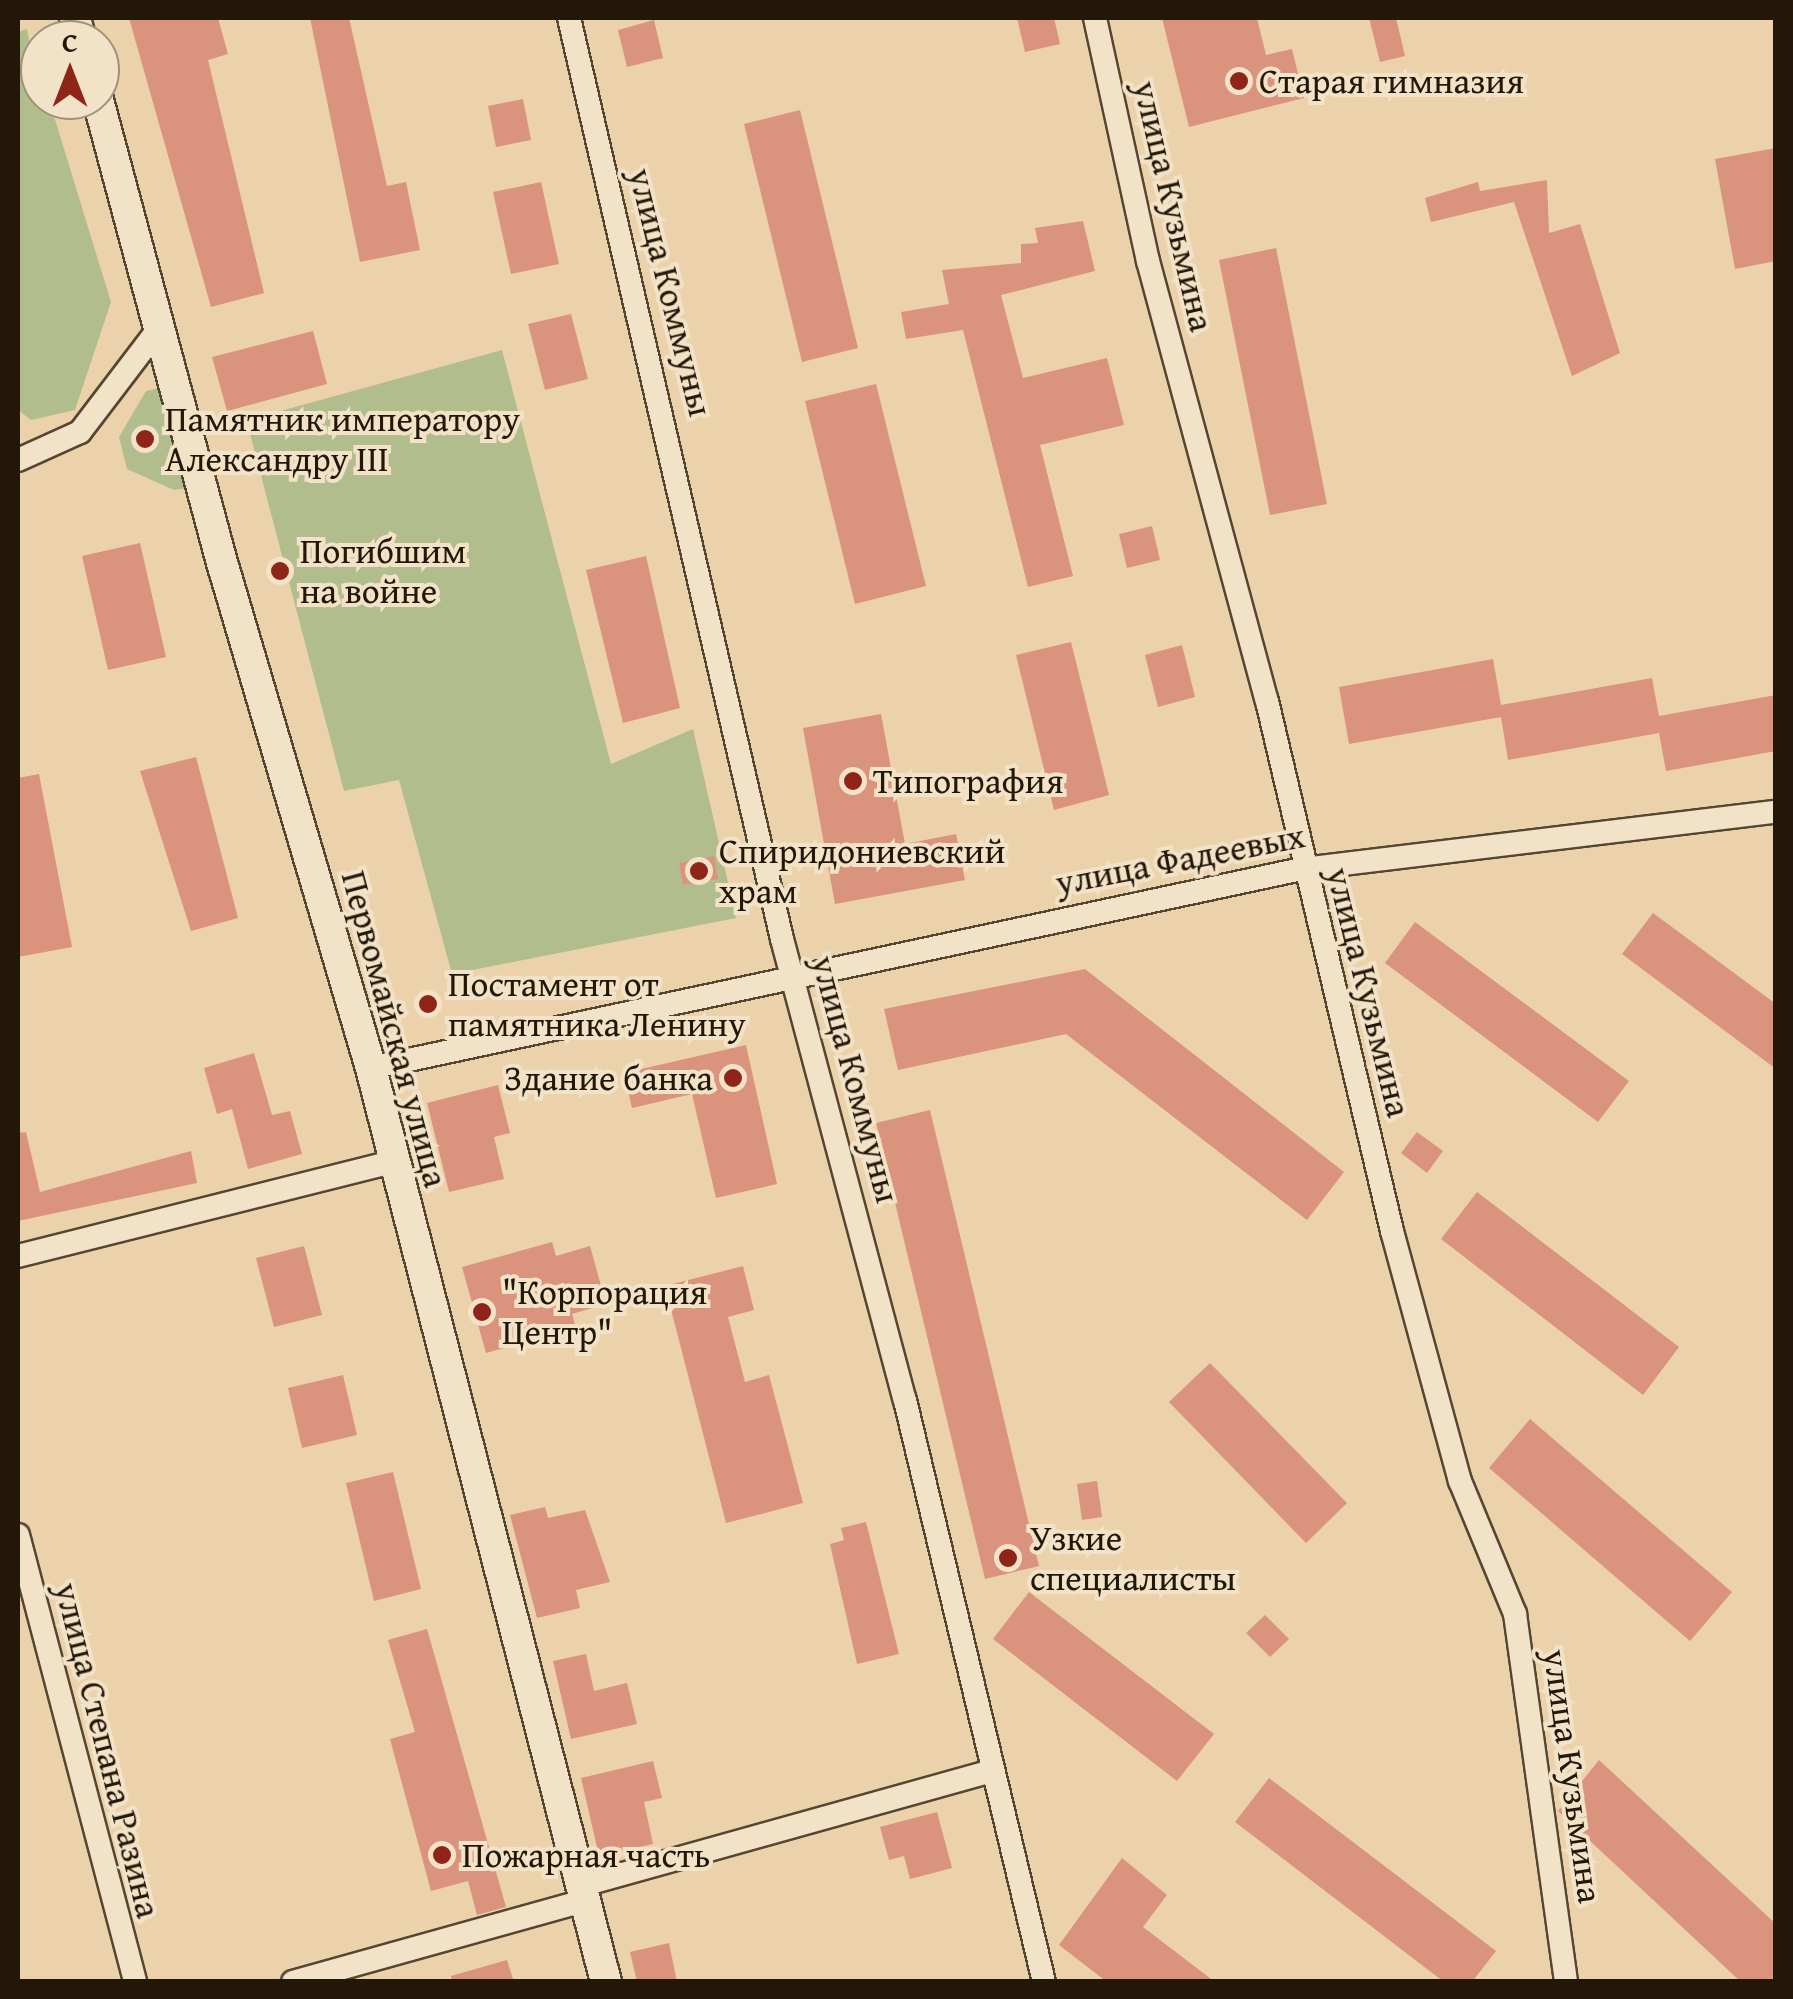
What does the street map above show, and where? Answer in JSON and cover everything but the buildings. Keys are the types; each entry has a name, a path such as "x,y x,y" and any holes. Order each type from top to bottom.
{"main road":[{"name":"Первомайская улица","path":"103,120 371,1068 606,1982"}],"street":[{"name":"улица Коммуны","path":"569,18 791,975 896,1364 1044,1982"},
{"name":"улица Кузьмина","path":"1095,18 1148,261 1267,701 1302,869 1460,1481 1514,1614 1566,1982"},
{"path":"18,460 80,432 160,327"},
{"name":"улица Фадеевых","path":"371,1068 791,975 1302,869 1776,812"},
{"path":"18,1256 393,1162"},
{"name":"улица Степана Разина","path":"18,1535 135,1982"},
{"path":"293,1982 993,1771"}],"green space":[{"path":"18,32 20,120 55,120 111,302 75,410 31,420 18,410"},
{"path":"502,350 611,764 693,729 736,918 452,974 399,780 344,791 249,430 255,418"},
{"path":"160,388 187,488 174,490 127,469 119,437 146,391"}],"place":[{"name":"Старая гимназия","path":"1239,81"},
{"name":"Памятник императору Александру III","path":"145,439"},
{"name":"Погибшим на войне","path":"280,571"},
{"name":"Типография","path":"853,781"},
{"name":"Спиридониевский храм","path":"699,871"},
{"name":"Постамент от памятника Ленину","path":"428,1004"},
{"name":"Здание банка","path":"733,1078"},
{"name":"\"Корпорация Центр\"","path":"482,1312"},
{"name":"Узкие специалисты","path":"1008,1558"},
{"name":"Пожарная часть","path":"442,1855"}]}
